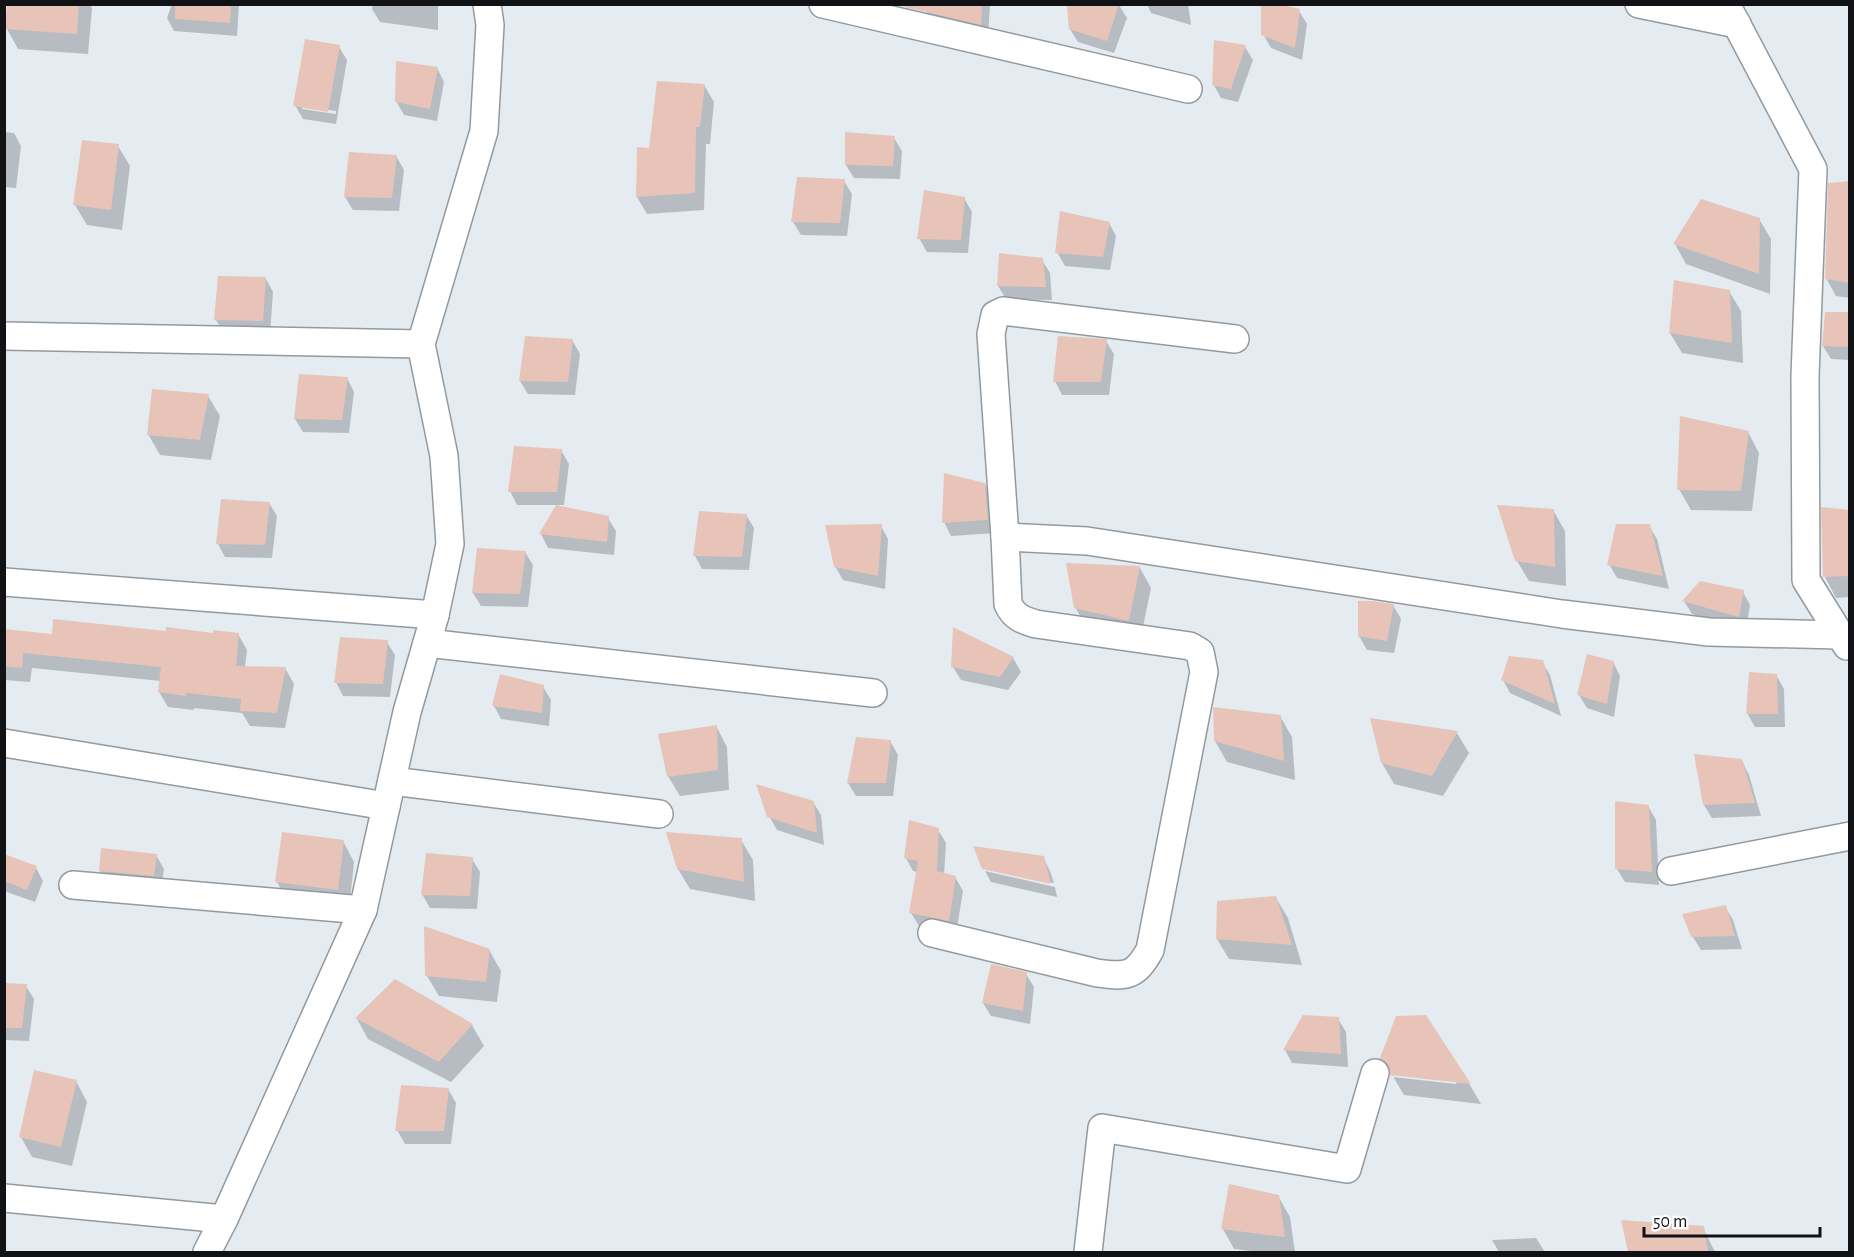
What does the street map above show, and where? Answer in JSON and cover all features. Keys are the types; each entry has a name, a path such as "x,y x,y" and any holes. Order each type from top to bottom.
{"street":[{"path":"207,1252 224,1220 363,910 407,712 435,615 450,544 444,456 421,344 484,131 490,25 487,4"},
{"path":"823,4 1188,89"},
{"path":"1639,4 1731,14 1814,169 1805,376 1806,580 1845,642"},
{"path":"932,933 1116,976 1133,973 1141,966 1150,950 1204,672 1200,652 1190,646 1036,624 1016,617 1008,604 991,334 992,323 997,313 1003,311 1235,339"},
{"path":"4,336 421,344"},
{"path":"1005,537 1087,541 1562,614 1709,632 1845,642"},
{"path":"4,582 435,615"},
{"path":"427,643 873,693"},
{"path":"4,743 389,793 659,814"},
{"path":"1671,871 1850,836"},
{"path":"73,885 363,910"},
{"path":"1088,1252 1102,1128 1347,1170 1375,1073"},
{"path":"4,1198 224,1220"}],"building":[{"path":"7,4 79,4 77,34 5,29"},
{"path":"175,4 231,4 230,23 175,19"},
{"path":"905,4 982,4 981,25 905,7"},
{"path":"1067,4 1119,4 1107,41 1069,29"},
{"path":"1261,4 1278,4 1300,9 1295,48 1261,35"},
{"path":"305,39 340,45 328,112 293,106"},
{"path":"1214,40 1246,45 1231,89 1212,85"},
{"path":"396,61 438,67 430,109 395,102"},
{"path":"657,81 705,84 700,127 696,127 695,193 636,197 637,147 649,148"},
{"path":"845,132 895,136 893,166 845,165"},
{"path":"82,140 119,144 111,210 73,205"},
{"path":"349,152 397,155 392,198 344,197"},
{"path":"797,177 845,179 840,223 791,222"},
{"path":"1850,181 1850,283 1825,279 1828,183"},
{"path":"924,190 965,197 961,240 917,239"},
{"path":"1701,199 1760,218 1759,274 1673,244"},
{"path":"1060,211 1110,222 1103,257 1055,253"},
{"path":"999,253 1043,258 1046,287 997,286"},
{"path":"218,276 266,277 263,321 214,320"},
{"path":"1674,280 1730,290 1732,343 1669,333"},
{"path":"1825,312 1850,312 1850,347 1822,346"},
{"path":"525,336 573,339 568,382 519,381"},
{"path":"1058,336 1107,339 1101,382 1053,382"},
{"path":"299,374 348,377 342,420 294,419"},
{"path":"152,389 209,394 200,440 147,435"},
{"path":"1680,416 1749,431 1741,491 1677,490"},
{"path":"514,446 562,449 557,492 508,492"},
{"path":"944,473 985,483 988,520 942,523"},
{"path":"221,499 270,502 265,545 216,544"},
{"path":"556,505 609,516 607,542 539,534"},
{"path":"1497,505 1554,509 1555,567 1515,561"},
{"path":"1821,507 1850,510 1850,576 1823,577"},
{"path":"699,511 747,514 742,557 693,556"},
{"path":"882,524 878,576 834,567 825,525"},
{"path":"1616,524 1650,524 1663,576 1607,565"},
{"path":"477,548 526,551 520,594 472,593"},
{"path":"1066,563 1140,566 1129,621 1074,608"},
{"path":"1700,581 1744,590 1739,617 1682,601"},
{"path":"1358,601 1394,604 1387,641 1358,636"},
{"path":"53,619 166,631 166,627 213,633 213,630 239,633 236,666 286,667 277,713 240,711 241,699 158,692 161,667 23,653 22,668 4,666 4,629 52,634"},
{"path":"953,627 1014,657 1000,677 951,667"},
{"path":"340,637 388,640 383,684 334,683"},
{"path":"1587,654 1614,661 1607,704 1577,695"},
{"path":"1509,656 1543,660 1555,704 1501,680"},
{"path":"1749,672 1777,674 1778,714 1746,714"},
{"path":"500,674 544,685 542,713 492,706"},
{"path":"1213,707 1281,715 1284,761 1214,741"},
{"path":"1370,718 1458,731 1432,776 1381,763"},
{"path":"717,725 718,770 667,777 658,734"},
{"path":"856,737 891,740 886,783 847,783"},
{"path":"1694,754 1742,759 1755,803 1703,805"},
{"path":"756,784 814,801 817,833 767,817"},
{"path":"1615,801 1649,805 1652,872 1615,869"},
{"path":"909,820 939,828 937,871 956,876 949,921 909,913 918,861 904,858"},
{"path":"282,832 344,840 338,890 275,882"},
{"path":"666,832 742,838 744,882 677,869"},
{"path":"973,846 1044,856 1051,884 982,869"},
{"path":"101,848 157,854 154,876 99,871"},
{"path":"426,853 473,857 470,896 421,895"},
{"path":"4,854 37,866 27,890 4,881"},
{"path":"1276,896 1292,945 1216,939 1217,901"},
{"path":"1726,905 1735,936 1691,937 1682,914"},
{"path":"424,926 490,949 486,982 425,976"},
{"path":"991,964 1027,972 1023,1011 982,1003"},
{"path":"395,979 473,1024 439,1062 355,1018"},
{"path":"4,983 27,984 22,1028 4,1028"},
{"path":"1303,1015 1339,1017 1341,1054 1283,1050"},
{"path":"1426,1015 1471,1084 1390,1075 1387,1063 1380,1058 1396,1016"},
{"path":"34,1070 77,1080 61,1147 19,1137"},
{"path":"401,1085 449,1088 444,1131 395,1131"},
{"path":"1229,1184 1279,1195 1285,1237 1221,1229"},
{"path":"1621,1220 1704,1226 1708,1252 1628,1252"}]}
